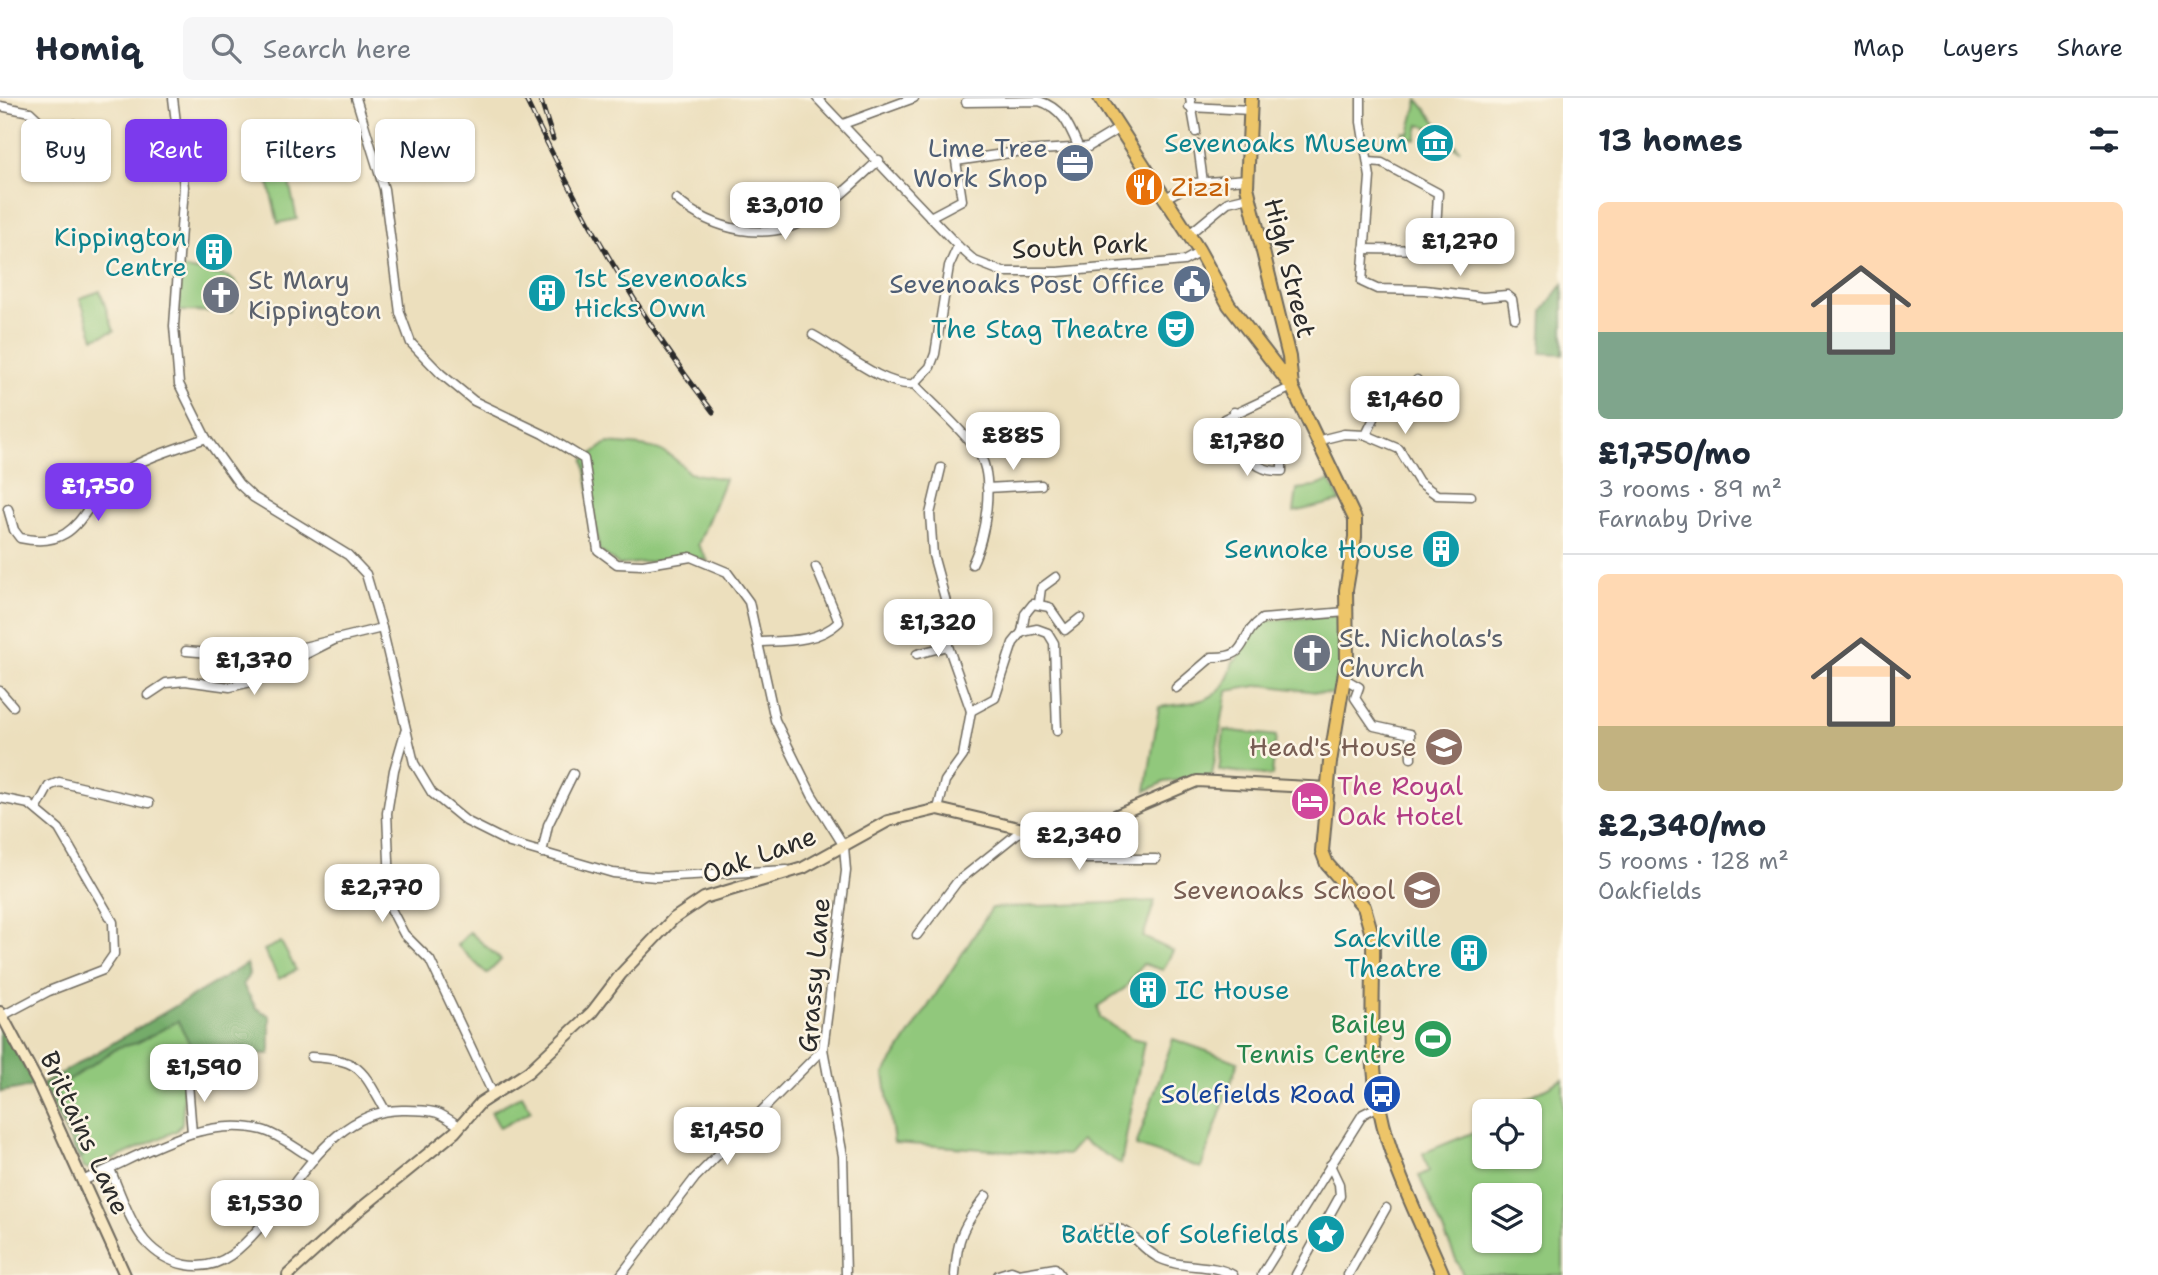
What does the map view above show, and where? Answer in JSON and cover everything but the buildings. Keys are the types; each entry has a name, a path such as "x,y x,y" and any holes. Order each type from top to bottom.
{"main road":[{"path":"1100,98 1163,199 1200,252 1229,305 1292,387"},
{"name":"High Street","path":"1251,104 1247,179 1249,197 1289,357 1292,387 1355,519 1346,612 1345,679 1327,788 1322,855 1364,907 1373,938 1372,1019 1379,1106 1402,1175 1443,1275"},
{"path":"1276,365 1289,357"}],"street":[{"path":"173,98 184,187 176,265 175,356 179,384 206,438 239,484 253,497 348,555 366,574 382,628 414,763 432,793 466,821 510,844 613,873 656,877 803,869"},
{"path":"356,98 384,189 400,313 411,343 441,374 474,401 543,434 584,459 598,550 617,564 643,565 691,557 727,572 749,602 760,642 775,720 812,795 844,846"},
{"name":"South Park","path":"817,98 975,261 1003,272 1058,272 1184,261 1200,252"},
{"path":"843,124 914,98"},
{"path":"1361,98 1360,122 1370,181 1362,282 1377,289 1425,290 1483,297 1507,295 1512,299 1515,318"},
{"path":"966,102 1027,99 1049,104 1062,114 1077,146"},
{"path":"1196,132 1189,102 1251,104"},
{"path":"0,106 30,112 37,119"},
{"path":"930,217 962,200 956,161 1077,146 1088,147 1118,129"},
{"path":"1198,145 1203,181"},
{"path":"1364,249 1435,250 1438,194 1368,158"},
{"path":"676,200 694,215 718,226 738,230 770,230 811,217 879,160"},
{"path":"1163,199 1203,181 1247,179"},
{"path":"1188,235 1228,202 1249,197"},
{"path":"813,335 885,379 901,386 914,384 930,367 935,354 949,266 958,246"},
{"path":"1367,435 1384,398 1411,394 1417,380"},
{"path":"914,384 980,454 987,488 985,523 972,564"},
{"path":"1224,419 1292,387"},
{"path":"1234,412 1233,428 1252,464 1266,471 1282,471 1282,455"},
{"path":"1316,441 1344,434 1367,435 1399,449 1419,482 1437,495 1471,496"},
{"path":"8,509 14,530 20,538 33,541 67,532 80,524 107,482 158,455 206,438"},
{"path":"938,809 945,781 963,756 971,711 948,646 950,621 933,555 930,508 941,468"},
{"path":"987,488 1041,485"},
{"path":"760,642 827,634 839,622 816,568"},
{"path":"1039,603 1041,588 1056,577"},
{"path":"971,711 995,698 1013,643 1021,632 1024,614 1029,607 1039,603 1052,609 1065,630 1080,618"},
{"path":"1176,688 1212,657 1231,657 1240,650 1252,627 1262,619 1346,612"},
{"path":"186,651 246,656 283,652 382,628"},
{"path":"1021,632 1037,629 1048,632 1054,643 1057,731"},
{"path":"148,695 166,683 184,681 230,687 251,682 336,639"},
{"path":"921,649 948,646"},
{"path":"1345,679 1359,687 1355,698 1374,726 1410,734 1411,758"},
{"path":"0,691 13,706"},
{"path":"1046,721 1057,720"},
{"path":"406,729 394,770 387,813 391,909 404,934 430,960 493,1094"},
{"path":"542,853 548,825 573,774"},
{"path":"1156,859 1087,859 1078,856 1073,850 1070,835 1197,781 1327,788"},
{"path":"37,808 49,786 59,782 149,803"},
{"path":"0,798 21,801 37,808 59,829 113,922 114,954 103,970 49,991 1,1014"},
{"name":"Oak Lane","path":"288,1275 493,1094 528,1072 592,1012 621,974 673,919 704,898 803,869 888,821 938,809 1023,829 1070,835"},
{"path":"917,934 957,882 1023,829"},
{"name":"Grassy Lane","path":"844,846 846,871 823,1049 843,1156 846,1275"},
{"name":"Brittains Lane","path":"1,1014 84,1180 125,1275"},
{"path":"621,1275 695,1178 823,1049"},
{"path":"311,1057 342,1059 361,1069 385,1110"},
{"path":"192,1133 188,1083 200,1077 220,1078"},
{"path":"1262,1275 1363,1114 1379,1106"},
{"path":"110,1169 144,1240 171,1262 207,1266 233,1254 314,1159 345,1130 385,1110 436,1110 459,1126"},
{"path":"84,1180 192,1133 225,1128 263,1130 314,1159"},
{"path":"1296,1275 1340,1196 1339,1184 1330,1166"},
{"path":"955,1275 956,1246 961,1232 986,1196"},
{"path":"1348,1275 1386,1208"},
{"path":"1095,1232 1124,1229 1157,1257 1174,1264 1209,1267 1233,1275"},
{"path":"998,1275 1011,1271 1019,1275 1055,1268 1060,1275"}],"green space":[{"path":"1418,100 1460,150 1443,142 1444,132 1432,130 1430,138 1427,137 1429,127 1419,125 1416,139 1403,136 1403,132 1409,133"},
{"path":"268,182 289,182 297,219 278,223"},
{"path":"181,268 229,277 238,285 239,299 231,312 179,311"},
{"path":"1563,284 1563,354 1541,353 1543,311"},
{"path":"100,291 114,331 94,338 80,298"},
{"path":"607,443 643,446 662,451 689,473 725,479 698,545 708,561 692,557 619,565 599,550 584,460"},
{"path":"1330,480 1340,501 1294,512 1297,489 1315,487"},
{"path":"1342,615 1345,662 1339,695 1262,685 1227,691 1212,776 1164,782 1146,791 1159,707 1197,701 1216,693 1223,686 1233,661 1237,660 1253,628 1263,621"},
{"path":"1224,730 1276,736 1272,776 1219,770"},
{"path":"1155,901 1143,937 1173,951 1163,970 1143,964 1125,988 1098,1006 1100,1018 1131,1038 1144,1041 1121,1164 1081,1140 1068,1155 894,1143 884,1074 992,908"},
{"path":"470,932 501,960 487,974 457,945"},
{"path":"281,942 296,970 279,979 264,950"},
{"path":"247,964 249,974 243,985 256,1008 270,1016 270,1054 195,1053 194,1075 184,1089 182,1124 176,1131 92,1169 84,1168 42,1085"},
{"path":"247,964 249,974 243,985 256,1008 270,1016 270,1054 194,1052 178,1021 137,1043 119,1047 55,1089 86,1153 79,1159 42,1085"},
{"path":"0,1022 35,1086 0,1092"},
{"path":"1173,1039 1238,1062 1201,1168 1136,1146"},
{"path":"1563,1079 1563,1275 1463,1275 1419,1176 1429,1171 1423,1153 1472,1133 1472,1169 1542,1169 1542,1099 1525,1099"},
{"path":"522,1095 531,1111 500,1128 491,1112"}],"railway":[{"path":"525,98 610,260 658,336 713,412"},
{"path":"540,98 553,139"}],"place":[{"name":"Sevenoaks Museum","path":"1435,143"},
{"name":"Lime Tree Work Shop","path":"1075,163"},
{"name":"Zizzi","path":"1144,187"},
{"name":"Kippington Centre","path":"214,252"},
{"name":"Sevenoaks Post Office","path":"1192,284"},
{"name":"1st Sevenoaks Hicks Own","path":"547,293"},
{"name":"St Mary Kippington","path":"221,295"},
{"name":"The Stag Theatre","path":"1176,329"},
{"name":"Sennoke House","path":"1441,549"},
{"name":"St. Nicholas's Church","path":"1312,653"},
{"name":"Head's House","path":"1444,747"},
{"name":"The Royal Oak Hotel","path":"1310,801"},
{"name":"Sevenoaks School","path":"1422,890"},
{"name":"Sackville Theatre","path":"1469,953"},
{"name":"IC House","path":"1148,990"},
{"name":"Bailey Tennis Centre","path":"1433,1039"},
{"name":"Solefields Road","path":"1382,1094"},
{"name":"Battle of Solefields","path":"1326,1234"}]}
